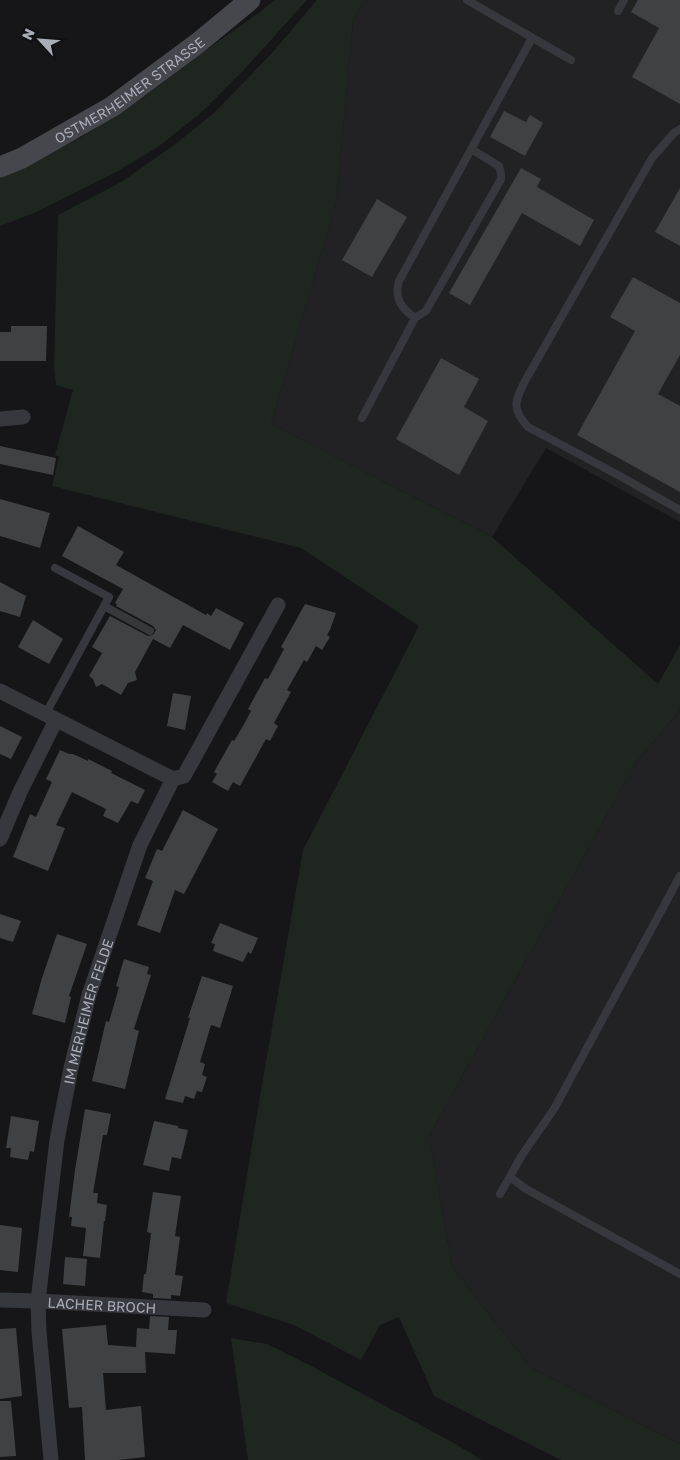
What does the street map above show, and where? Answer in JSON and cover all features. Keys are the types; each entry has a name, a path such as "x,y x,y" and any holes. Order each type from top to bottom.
{"street":[{"name":"OSTMERHEIMER STRASSE","path":"0,167 22,158 113,106 198,43 250,0"},
{"path":"0,419 22,417"},
{"name":"IM MERHEIMER FELDE","path":"51,1460 39,1332 38,1301 57,1140 84,1010 140,845 173,780 184,776 278,605"},
{"path":"0,691 173,780"},
{"path":"0,840 51,717"},
{"name":"LACHER BROCH","path":"0,1300 204,1310"}],"lane":[{"path":"467,0 570,60"},
{"path":"618,11 624,0"},
{"path":"415,318 404,310 396,292 399,281 532,38"},
{"path":"680,129 674,132 652,158 524,381 519,392 516,407 519,417 528,427 680,510"},
{"path":"362,418 415,318 426,311 501,179 499,166 471,149"},
{"path":"51,717 109,597 55,568"},
{"path":"104,606 150,632"},
{"path":"500,1194 522,1155 554,1109 680,876"},
{"path":"510,1177 526,1189 680,1274"}],"shaded area":[{"path":"274,0 307,0 243,71 202,112 158,147 116,172 34,213 0,226 0,177 80,138 144,97"},
{"path":"317,0 364,0 353,22 336,203 271,424 492,537 658,684 680,645 680,707 676,715 636,762 429,1136 452,1267 531,1368 680,1444 680,1460 561,1460 434,1396 399,1317 380,1325 361,1360 294,1325 226,1303 303,850 419,626 301,548 52,486 59,457 55,455 73,390 56,385 54,366 58,215 123,181 178,142 215,112 271,54"},
{"path":"364,0 680,0 680,522 546,448 492,537 271,424 336,203 353,22"},
{"path":"680,707 680,1444 531,1368 452,1267 429,1136 636,762 676,715"},
{"path":"231,1338 267,1344 313,1367 482,1460 248,1460"}],"building":[{"path":"638,0 680,0 680,104 632,77 659,28 631,12"},
{"path":"504,111 526,122 530,115 543,123 525,156 490,137"},
{"path":"521,168 541,179 537,187 594,220 580,246 522,213 470,305 449,293"},
{"path":"680,188 680,246 655,232"},
{"path":"377,199 407,217 372,277 342,260"},
{"path":"633,277 680,303 680,355 658,394 680,406 680,492 577,435 635,331 610,317"},
{"path":"11,326 47,326 46,361 0,361 0,332 11,332"},
{"path":"441,358 479,379 464,407 488,421 459,475 396,439"},
{"path":"0,446 56,458 53,475 0,464"},
{"path":"0,499 50,513 40,548 0,536"},
{"path":"78,526 124,552 116,565 206,615 207,613 211,616 216,608 244,623 230,650 183,625 170,648 153,639 135,672 137,680 128,683 121,695 102,684 96,687 93,679 89,676 102,653 92,647 110,616 148,636 153,635 156,630 153,626 116,606 117,604 115,603 123,589 62,556"},
{"path":"0,582 26,596 20,617 0,611"},
{"path":"305,604 336,613 327,635 330,637 322,650 316,646 307,662 304,660 287,690 291,692 274,723 278,726 270,741 266,739 240,786 233,782 228,791 212,782 217,774 214,772 232,740 234,741 243,726 251,711 248,709 265,678 268,679 284,649 281,647"},
{"path":"33,620 63,639 49,664 18,647"},
{"path":"173,693 191,696 185,730 167,726"},
{"path":"0,726 22,737 11,759 0,754"},
{"path":"60,750 88,761 88,759 145,790 138,804 131,801 118,823 103,816 106,809 72,792 56,825 65,828 48,871 13,857 30,814 36,817 52,782 46,779"},
{"path":"183,810 218,829 184,894 175,890 160,933 137,925 153,881 145,878 157,849 162,851"},
{"path":"0,914 21,921 13,942 0,938"},
{"path":"220,923 258,938 251,954 248,952 243,962 213,951 215,944 211,943"},
{"path":"57,934 87,944 69,996 71,997 65,1023 32,1014"},
{"path":"124,959 149,967 147,974 151,975 134,1029 139,1031 125,1089 92,1081 106,1021 109,1022 119,987 116,986"},
{"path":"202,976 233,986 220,1028 211,1025 200,1062 205,1064 202,1075 207,1077 202,1092 197,1091 194,1099 185,1096 183,1103 165,1099 190,1018 188,1018"},
{"path":"85,1109 111,1114 107,1135 103,1135 93,1193 98,1193 97,1203 107,1205 100,1258 83,1256 86,1228 71,1226 72,1217 69,1217"},
{"path":"11,1116 39,1121 34,1152 30,1151 28,1160 10,1157 11,1148 6,1148"},
{"path":"154,1121 188,1130 181,1159 172,1157 169,1171 143,1165"},
{"path":"153,1192 181,1196 175,1236 180,1237 175,1275 183,1276 180,1296 171,1295 171,1299 153,1298 153,1294 142,1292 151,1233 147,1232"},
{"path":"0,1225 22,1228 18,1272 0,1270"},
{"path":"65,1257 87,1259 85,1286 63,1284"},
{"path":"150,1316 169,1317 168,1330 177,1330 175,1354 145,1352 146,1373 103,1373 106,1410 141,1406 145,1457 118,1460 85,1460 82,1407 69,1408 62,1329 106,1325 108,1345 136,1347 137,1328 149,1329"},
{"path":"16,1328 22,1396 0,1399 0,1329"},
{"path":"0,1401 11,1401 16,1456 0,1457"}]}
